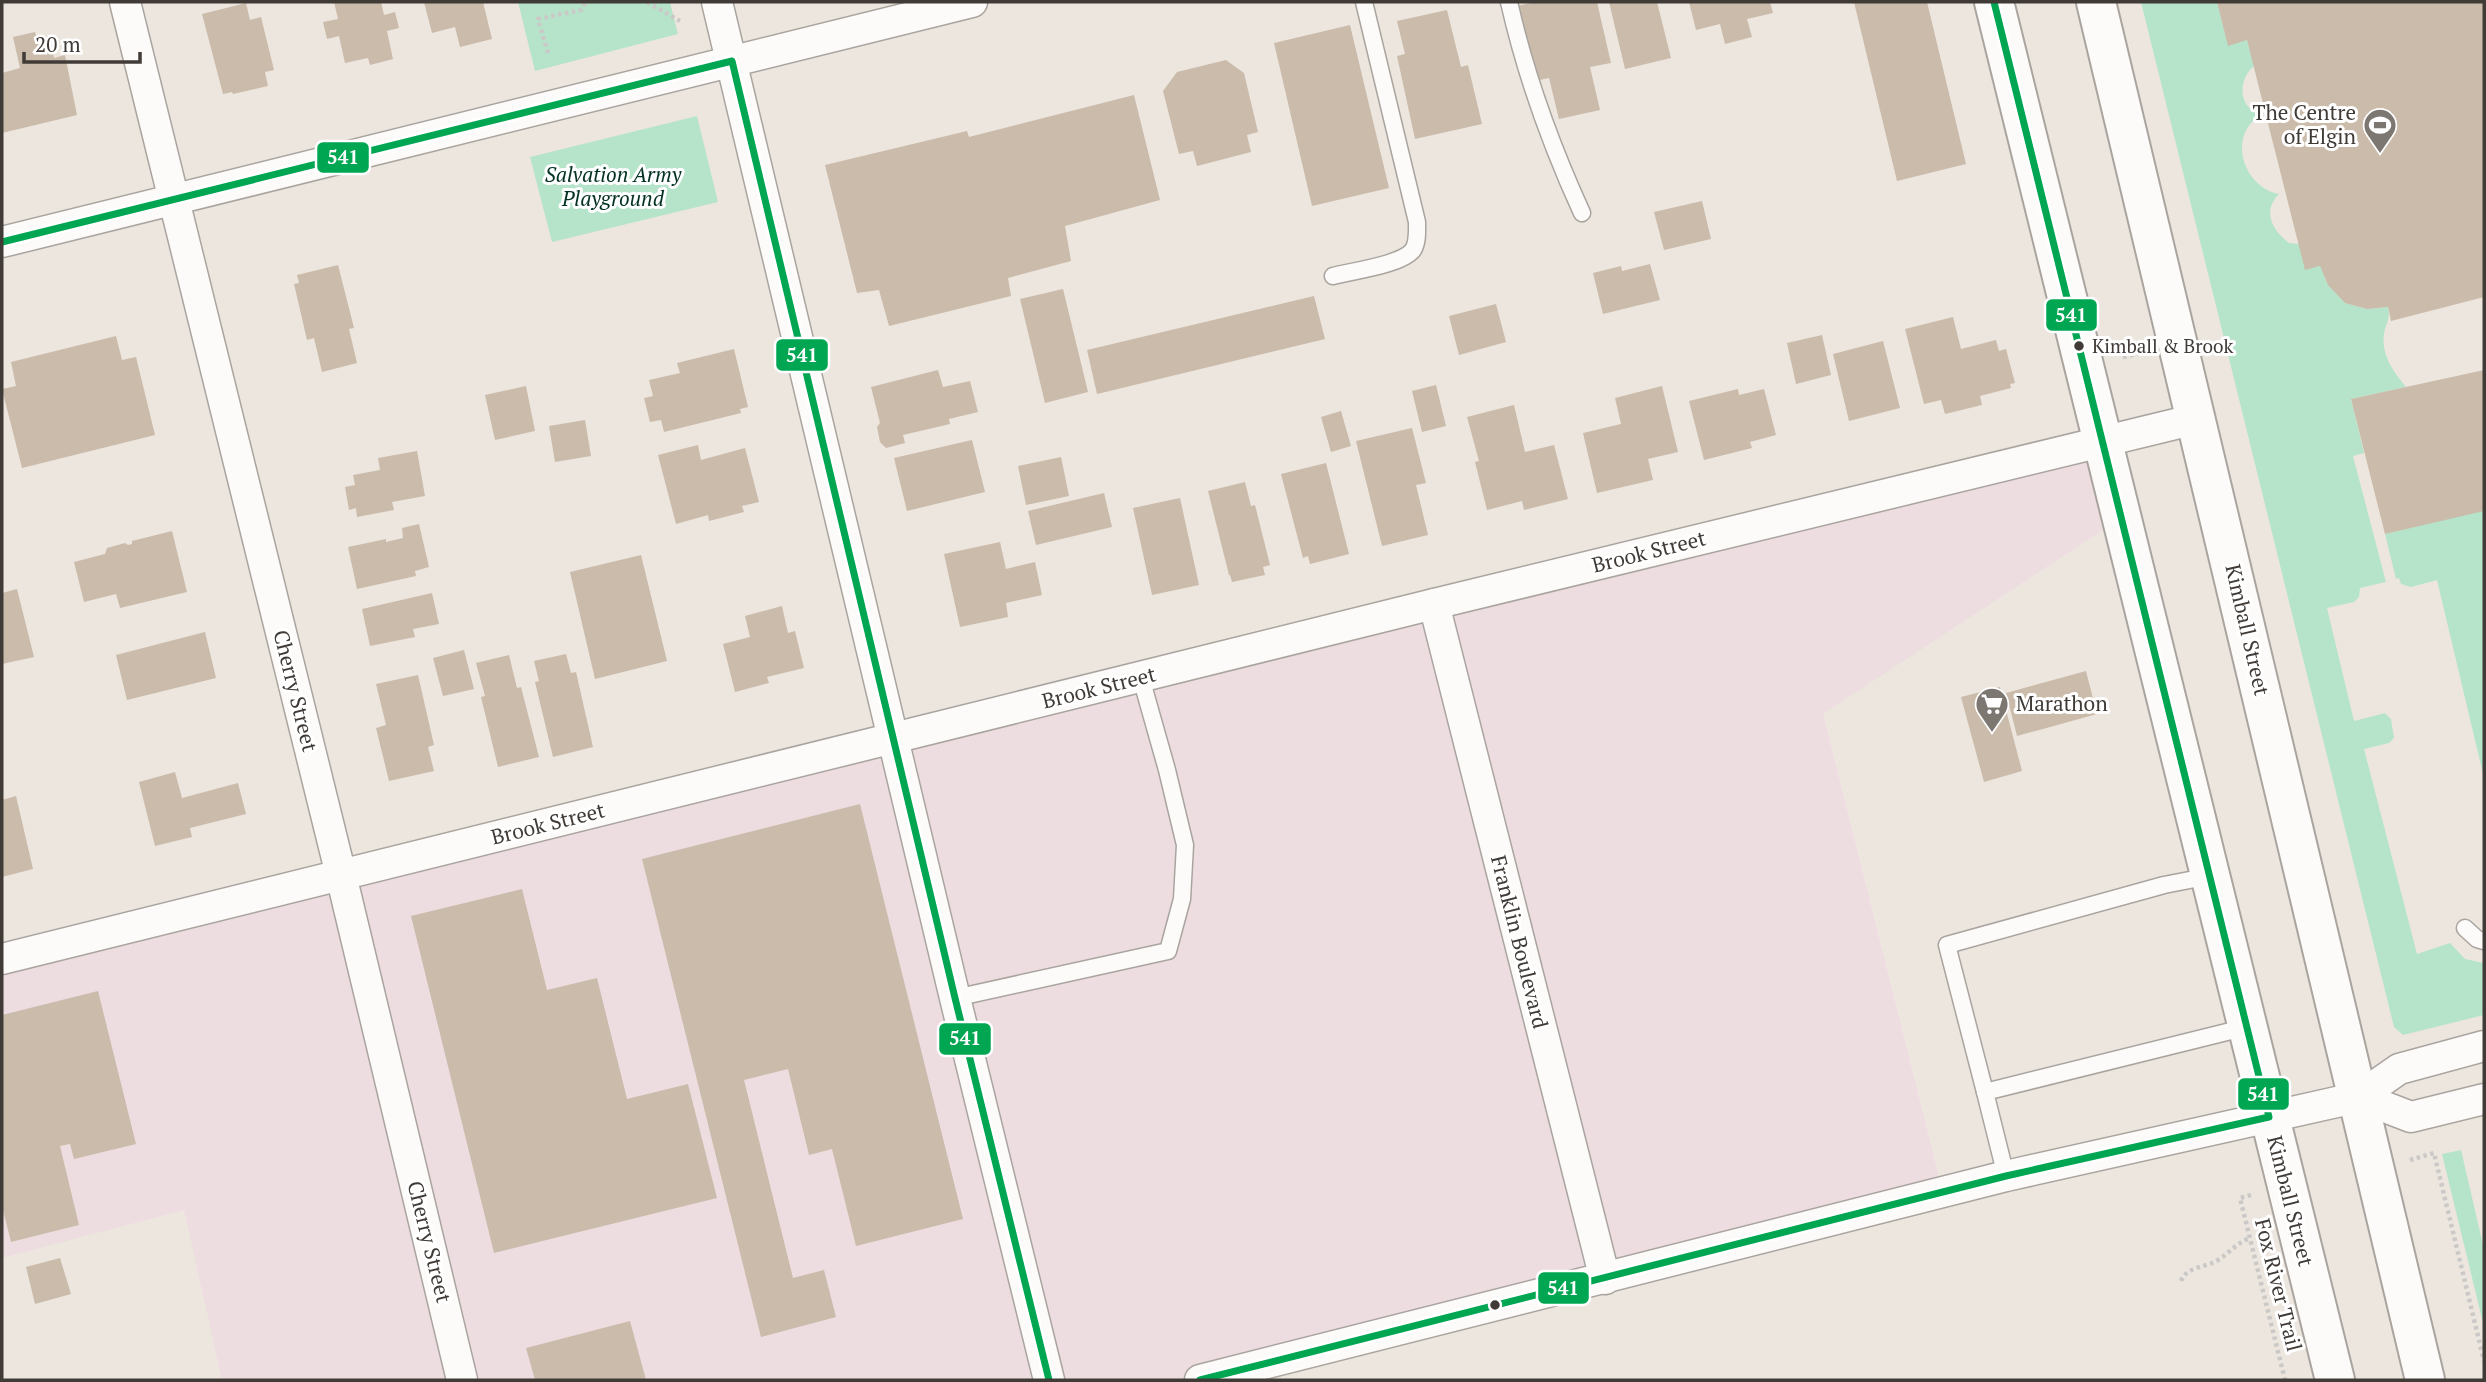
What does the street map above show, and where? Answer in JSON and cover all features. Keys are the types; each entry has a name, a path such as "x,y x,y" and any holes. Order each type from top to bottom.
{"main road":[{"name":"Kimball Street","path":"1994,2 2335,1380"},
{"name":"Kimball Street","path":"2096,2 2426,1380"}],"street":[{"name":"Cherry Street","path":"125,2 341,875 462,1380"},
{"path":"718,2 954,998 1049,1380"},
{"path":"2,242 972,2"},
{"name":"Brook Street","path":"2,959 1434,604 2196,419"},
{"name":"Franklin Boulevard","path":"1434,604 1605,1279"},
{"path":"1200,1380 2006,1176 2360,1097 2399,1069 2484,1046"},
{"path":"2360,1097 2411,1118 2484,1099"}],"lane":[{"path":"1333,276 1401,259 1413,249 1417,237 1417,222 1364,2"},
{"path":"1509,2 1521,54 1554,152 1582,213"},
{"path":"954,998 1168,951 1182,899 1185,845 1141,678"},
{"path":"2006,1176 1947,945 2164,885 2210,876"},
{"path":"2465,928 2477,939 2484,941"},
{"path":"1986,1092 2247,1027"}],"path":[{"path":"548,53 538,19 581,10 586,2"},
{"path":"647,2 680,21"},
{"path":"2116,359 2151,351"},
{"path":"2415,1159 2434,1153 2484,1361"},
{"name":"Fox River Trail","path":"2241,1198 2285,1380"},
{"path":"2181,1281 2186,1273 2214,1262 2238,1242 2250,1238"}],"shaded area":[{"path":"2103,442 2121,518 1823,714 1943,1193 1200,1380 222,1380 184,1210 2,1258 2,959"}],"green space":[{"path":"518,2 670,2 678,34 535,71"},
{"path":"2141,2 2217,2 2228,45 2247,40 2254,66 2244,81 2244,99 2251,109 2263,114 2252,123 2245,134 2243,158 2256,181 2279,194 2271,207 2274,226 2289,243 2299,244 2320,264 2327,283 2345,303 2367,309 2388,307 2385,353 2406,387 2351,399 2364,453 2353,456 2386,582 2360,588 2359,597 2354,602 2327,608 2354,721 2385,713 2391,719 2394,738 2389,743 2364,749 2417,954 2450,943 2465,959 2484,963 2484,1015 2403,1035 2394,1027"},
{"name":"Salvation Army Playground","path":"697,116 718,202 552,242 530,157"},
{"path":"2484,510 2484,778 2437,580 2411,587 2401,584 2399,578 2396,579 2385,534"},
{"path":"2461,1150 2484,1249 2484,1327 2442,1154"}],"building":[{"path":"334,2 381,2 384,15 395,12 399,28 387,31 393,59 370,65 368,58 345,63 339,36 327,39 323,22 338,19"},
{"path":"424,2 483,2 492,39 460,47 455,27 432,33"},
{"path":"1535,2 1597,2 1611,63 1590,67 1600,110 1559,119 1549,78 1535,81 1517,6"},
{"path":"1609,2 1657,2 1671,58 1625,69"},
{"path":"1689,2 1770,2 1773,13 1747,19 1752,37 1725,44 1720,24 1696,30"},
{"path":"1854,2 1927,2 1966,164 1897,181"},
{"name":"The Centre of Elgin","path":"2217,2 2484,2 2484,297 2391,321 2388,307 2367,309 2345,303 2328,285 2320,266 2305,270 2247,40 2228,46"},
{"path":"246,3 250,20 261,17 274,70 265,72 268,86 223,94 202,14"},
{"path":"1447,10 1461,67 1468,65 1482,124 1415,139 1397,56 1405,54 1397,21"},
{"path":"1350,25 1389,188 1312,206 1274,43"},
{"path":"35,32 37,39 49,36 54,58 65,55 77,115 2,133 2,73 20,68 13,37"},
{"path":"1226,60 1244,73 1258,132 1247,135 1251,152 1197,166 1193,151 1179,154 1163,91 1177,72"},
{"path":"1134,95 1160,200 1065,226 1071,261 1008,278 1011,296 889,326 879,290 857,293 825,165 967,131 969,137"},
{"path":"1702,201 1711,239 1664,250 1654,212"},
{"path":"1650,264 1660,300 1603,314 1593,273 1621,266 1622,271"},
{"path":"338,265 354,328 349,329 357,363 322,372 314,338 307,340 294,284 299,283 297,275"},
{"path":"1063,289 1088,392 1045,403 1020,299"},
{"path":"1314,296 1325,339 1097,394 1087,350"},
{"path":"1496,304 1506,342 1459,355 1449,316"},
{"path":"1953,317 1961,349 1996,340 1999,351 2006,349 2015,383 2010,384 2011,388 1980,396 1982,405 1945,414 1941,400 1924,404 1905,329"},
{"path":"1822,335 1831,375 1796,384 1787,343"},
{"path":"116,336 122,360 136,357 155,435 22,468 2,389 16,386 11,362"},
{"path":"1883,341 1900,408 1849,421 1833,354"},
{"path":"734,349 748,407 740,409 741,413 664,432 661,420 650,422 644,398 653,396 649,380 680,373 677,363"},
{"path":"938,370 943,387 970,381 978,412 949,419 950,424 903,435 905,443 886,448 880,442 877,427 880,423 871,387"},
{"path":"2484,370 2484,511 2385,534 2351,399"},
{"path":"1436,385 1446,426 1422,432 1412,391"},
{"path":"526,386 535,431 495,440 485,395"},
{"path":"1662,386 1678,452 1648,459 1653,480 1597,493 1583,433 1621,424 1615,398"},
{"path":"1738,389 1739,395 1764,389 1776,435 1750,442 1752,448 1704,460 1689,401"},
{"path":"1514,405 1525,452 1554,445 1568,499 1524,510 1522,501 1487,510 1475,462 1479,461 1467,417"},
{"path":"1341,411 1351,446 1331,452 1321,417"},
{"path":"585,420 591,456 555,462 549,426"},
{"path":"1412,428 1426,483 1416,485 1428,535 1382,546 1356,441"},
{"path":"972,440 985,492 907,511 894,458"},
{"path":"698,445 701,460 745,448 759,502 742,506 744,512 709,521 708,515 676,524 658,455"},
{"path":"417,451 425,496 392,502 394,510 357,517 356,508 349,510 345,487 355,485 353,475 380,470 378,458"},
{"path":"1061,457 1069,496 1026,505 1018,466"},
{"path":"1326,463 1349,554 1310,564 1308,556 1303,558 1281,474"},
{"path":"1245,482 1251,506 1255,505 1270,565 1263,567 1265,575 1232,582 1208,491"},
{"path":"1104,493 1112,527 1036,545 1028,511"},
{"path":"1180,498 1199,585 1152,595 1133,508"},
{"path":"419,524 429,567 415,571 416,576 357,589 348,547 403,538 402,528"},
{"path":"172,531 187,592 120,608 116,594 84,602 74,562 105,554 107,548 132,544 132,541"},
{"path":"1000,542 1006,569 1035,562 1042,595 1006,603 1008,617 960,627 944,554"},
{"path":"641,555 667,661 595,679 570,572"},
{"path":"17,589 34,657 2,664 2,593"},
{"path":"432,593 439,624 413,629 415,637 370,646 362,609"},
{"path":"782,606 788,633 795,631 804,668 767,677 769,683 735,692 723,644 750,637 745,616"},
{"path":"205,632 216,678 127,700 116,655"},
{"path":"464,650 474,689 443,696 433,658"},
{"path":"566,654 571,673 576,672 593,747 553,757 535,682 539,681 534,661"},
{"path":"509,655 517,688 521,687 539,757 498,767 481,697 485,696 476,663"},
{"name":"Marathon","path":"2086,671 2097,714 2017,736 2006,693"},
{"path":"418,675 434,745 428,747 434,771 389,781 376,728 386,725 376,684"},
{"name":"Marathon","path":"2000,687 2022,771 1984,782 1961,697"},
{"path":"175,772 182,798 238,783 246,814 190,828 192,837 155,846 139,782"},
{"path":"16,796 33,869 2,877 2,800"},
{"path":"860,804 963,1219 856,1246 832,1149 809,1155 788,1069 744,1080 793,1278 824,1270 836,1317 761,1337 642,859"},
{"path":"522,889 547,990 597,978 627,1099 688,1084 717,1198 494,1253 411,916"},
{"path":"98,991 136,1144 74,1159 70,1144 60,1146 79,1225 11,1242 2,1206 2,1015"},
{"path":"60,1258 71,1294 35,1304 26,1267"},
{"path":"630,1321 646,1380 535,1380 526,1348"}],"transit line":[{"name":"541","path":"1200,1380 2006,1176 2269,1117 1994,2"},
{"name":"541","path":"2,242 732,61 955,998 1049,1380"}],"place":[{"name":"The Centre of Elgin","path":"2380,155"},
{"name":"Kimball & Brook","path":"2079,346"},
{"name":"Marathon","path":"1992,734"}]}
